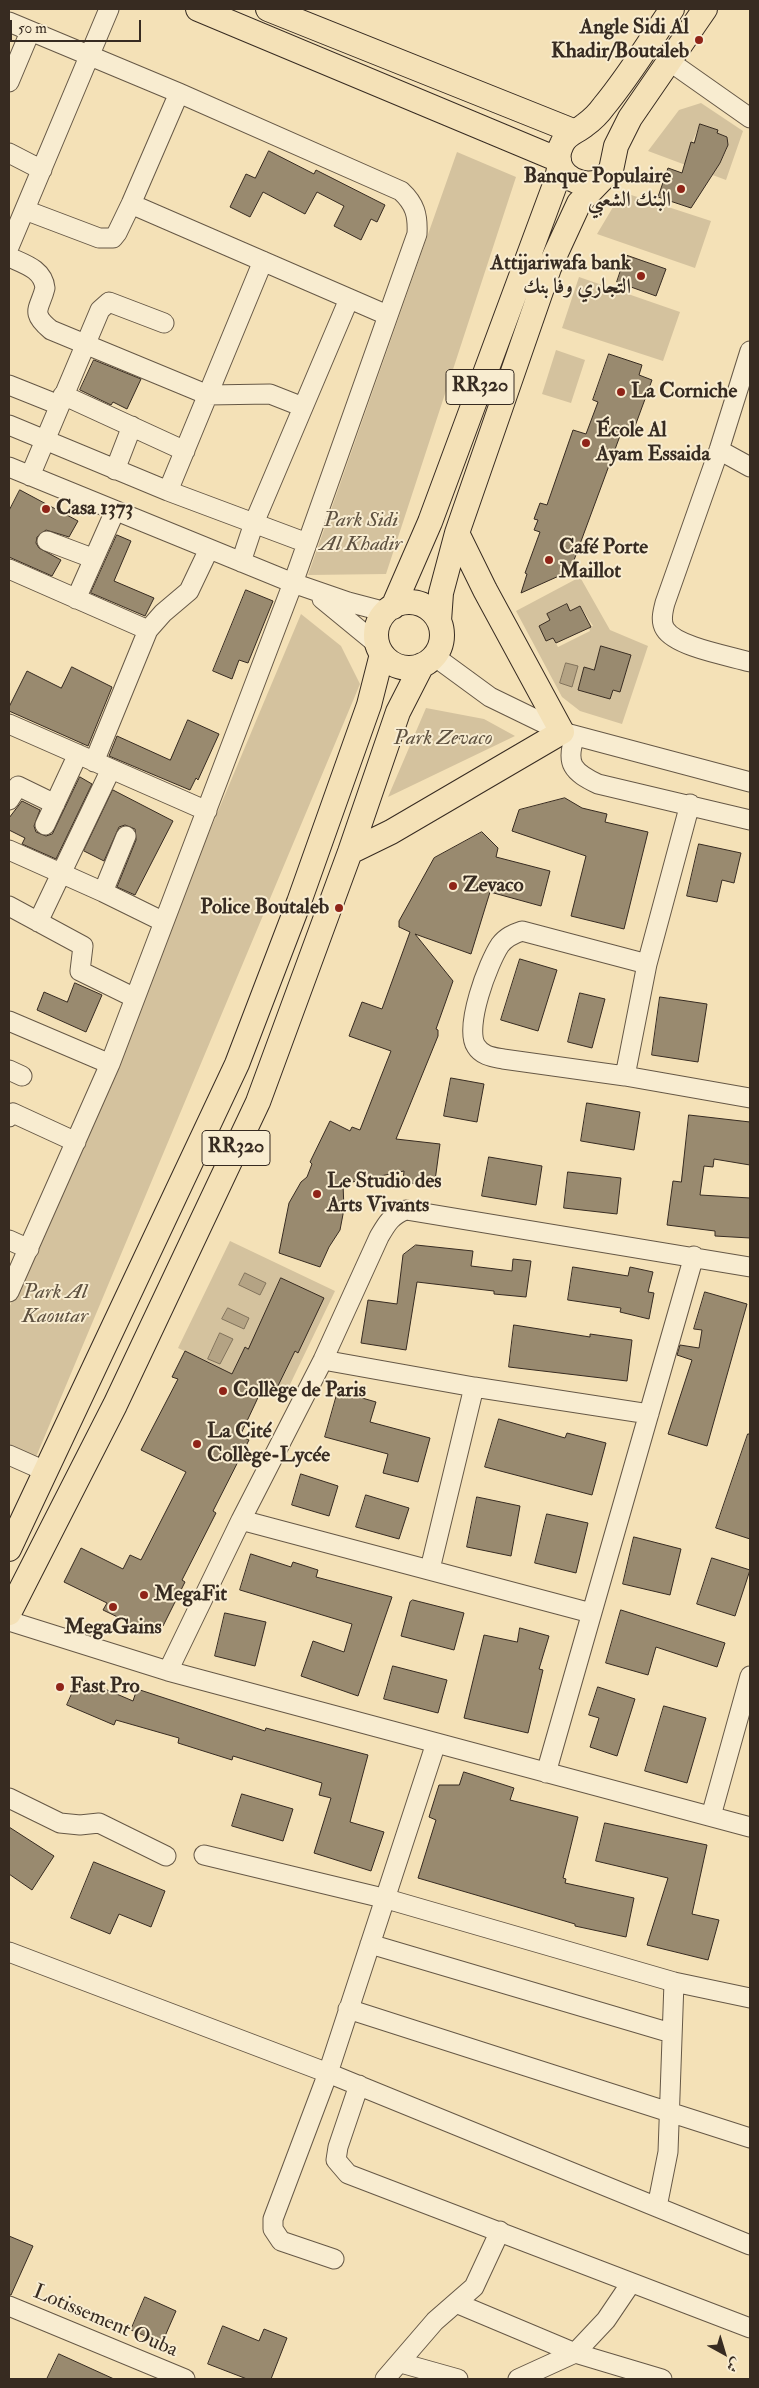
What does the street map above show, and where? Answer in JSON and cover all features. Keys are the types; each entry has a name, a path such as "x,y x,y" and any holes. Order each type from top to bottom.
{"main road":[{"path":"198,9 559,162 567,177 575,182 589,184 598,182"},
{"path":"268,9 576,131 590,128 602,133 611,142 615,154"},
{"name":"RR320","path":"9,1550 237,1064 299,902 369,705 380,649 377,627 389,609 430,522 556,182 562,144 604,107 672,9"},
{"name":"RR320","path":"9,1613 115,1405 258,1102 350,852 398,712 442,639 439,621 441,593 457,533 549,268 575,211 598,182 611,170 619,137 630,118 705,9"},
{"path":"350,852 391,832 568,734 457,533"},
{"path":"389,609 403,603 424,606 433,612 439,621"},
{"path":"380,649 397,666 410,668 428,660"}],"street":[{"path":"9,247 109,9"},
{"path":"9,22 90,58 179,93 393,187 410,199 416,208 417,234 307,543 301,586 207,811 110,1064 9,1292"},
{"path":"9,82 30,32"},
{"path":"669,61 750,118"},
{"path":"25,210 107,239 117,233 179,93"},
{"path":"9,153 42,170"},
{"path":"131,204 387,315"},
{"path":"9,257 34,270 43,278 45,288 37,305 37,312 45,325 51,330 208,395 270,394 303,407"},
{"path":"168,492 263,262"},
{"path":"241,562 254,523 349,299"},
{"path":"30,476 84,344 100,310 109,302 164,323"},
{"path":"750,351 719,450 665,603 662,621 664,628 675,638 750,662"},
{"path":"9,385 61,400 132,426 185,450"},
{"path":"9,425 168,492 307,543"},
{"path":"115,470 132,426"},
{"path":"719,450 750,466"},
{"path":"9,467 301,586 348,602 389,609"},
{"path":"76,599 92,558 115,511"},
{"path":"47,540 92,558"},
{"path":"38,922 62,874 94,762 148,630 163,612 189,591 208,549"},
{"path":"9,569 148,630"},
{"path":"301,586 380,649"},
{"path":"428,660 490,697 568,734 750,782"},
{"path":"9,724 207,811"},
{"path":"568,734 569,757 572,764 586,778 598,784 690,804 750,820"},
{"path":"44,826 55,804 94,762"},
{"path":"9,800 18,786 55,804"},
{"path":"624,1076 647,964 690,804"},
{"path":"103,892 126,836"},
{"path":"10,855 62,874 164,922"},
{"path":"9,906 83,946 80,971 135,998"},
{"path":"647,964 522,931 510,935 501,944 494,956 472,1020 472,1037 476,1046 486,1055 750,1098"},
{"path":"9,1021 110,1064"},
{"path":"9,1117 14,1114 76,1142"},
{"path":"168,1671 241,1520 324,1360 379,1237 390,1220 398,1213 406,1210 694,1256 750,1267"},
{"path":"9,1240 29,1249"},
{"path":"546,1773 694,1256"},
{"path":"324,1360 474,1387 649,1414"},
{"path":"430,1569 474,1387"},
{"path":"9,1455 45,1471"},
{"path":"241,1520 591,1613"},
{"path":"9,1622 33,1627 168,1671 750,1827"},
{"path":"711,1816 750,1676"},
{"path":"334,2259 281,2241 272,2229 273,2219 328,2073 436,1743"},
{"path":"9,1798 60,1823 80,1825 99,1823 166,1856"},
{"path":"204,1855 386,1898 674,1982 750,1998"},
{"path":"370,1944 671,2033"},
{"path":"9,1952 359,2085 750,2245"},
{"path":"657,2207 668,2152 674,1982"},
{"path":"348,2009 750,2138"},
{"path":"359,2085 338,2148 336,2160 348,2174 750,2328"},
{"path":"385,2379 401,2363 435,2321 474,2287 500,2231"},
{"path":"518,2379 575,2353 606,2320 631,2283"},
{"path":"456,2303 575,2353 662,2379"},
{"name":"Lotissement Ouba","path":"9,2306 185,2379"},
{"path":"401,2363 458,2379"}],"green space":[{"path":"701,103 743,131 726,180 648,151 679,110","holes":["700,124 718,130 717,133 728,137 727,149 720,164 687,154"]},
{"name":"Park Sidi Al Khadir","path":"457,152 516,177 386,574 308,575"},
{"path":"622,192 711,221 695,268 597,234"},
{"path":"579,277 680,312 663,361 562,328"},
{"path":"556,350 585,360 571,403 542,394"},
{"path":"580,577 610,630 648,646 622,724 580,711 562,697 516,611","holes":["566,604 570,611 580,606 593,626 589,628 590,631 558,647 553,638 546,641 539,626 550,620 547,614","608,649 631,655 620,692 613,690 610,699 578,689 584,667 594,670"]},
{"name":"Park Al Kaoutar","path":"301,614 341,646 360,684 36,1457 9,1444 9,1308"},
{"name":"Park Zevaco","path":"426,708 484,719 515,736 388,797"},
{"path":"230,1241 335,1291 283,1399 274,1394 287,1368 245,1348 232,1374 178,1348","holes":["281,1278 298,1352 256,1333"]}],"shaded area":[{"path":"566,663 578,666 572,687 560,683"},
{"path":"245,1273 266,1283 260,1295 239,1285"},
{"path":"228,1308 249,1318 244,1329 222,1319"},
{"path":"220,1333 233,1339 220,1364 208,1359"}],"building":[{"path":"700,124 718,130 717,133 727,137 728,145 720,163 691,208 658,197 668,168 682,173 691,142 694,143"},
{"path":"269,151 314,174 316,170 385,205 377,222 371,219 361,240 334,226 344,206 317,192 305,214 263,192 250,217 230,207 246,174 255,178"},
{"path":"626,255 666,269 656,296 617,282"},
{"path":"609,354 642,365 639,375 652,380 634,429 624,425 570,571 521,593 527,574 525,573 540,532 534,530 538,520 534,519 540,503 547,505 573,430 586,434 598,402 593,400"},
{"path":"94,360 141,379 127,409 113,402 111,405 80,390"},
{"path":"20,490 78,521 69,537 46,530 37,537 36,543 39,548 61,560 52,576 9,557 9,511"},
{"path":"117,535 131,541 114,581 154,598 145,616 91,593"},
{"path":"246,590 273,601 248,663 239,660 232,679 213,671"},
{"path":"567,604 570,611 580,606 591,627 556,643 553,638 546,641 539,626 550,620 547,614"},
{"path":"601,646 631,655 620,692 613,690 610,699 578,690 584,667 594,670"},
{"path":"72,667 112,687 88,746 9,711 9,707 27,671 61,688"},
{"path":"188,720 219,734 198,780 196,778 190,790 109,756 117,736 170,760"},
{"path":"80,777 92,784 56,859 22,844 25,838 9,830 9,818 22,801 40,810 34,826 36,832 46,836 52,834"},
{"path":"113,790 173,821 135,895 117,887 136,840 135,829 125,825 119,827 104,861 84,851"},
{"path":"565,798 582,808 607,814 605,822 648,832 624,929 571,916 586,856 512,831 519,810"},
{"path":"482,832 498,848 496,857 550,871 541,906 490,892 471,954 415,934 453,981 436,1029 438,1030 438,1036 396,1139 440,1144 434,1188 403,1181 404,1171 343,1184 344,1209 340,1230 329,1247 320,1267 279,1253 289,1203 301,1182 307,1177 312,1164 310,1162 330,1121 350,1131 352,1127 360,1130 391,1051 349,1036 362,1002 382,1009 410,932 399,927 399,921 434,858"},
{"path":"699,844 741,853 734,883 722,880 717,902 687,896"},
{"path":"520,959 557,970 538,1031 501,1020"},
{"path":"75,983 102,995 86,1032 37,1010 44,992 67,1002"},
{"path":"580,993 605,999 592,1048 568,1042"},
{"path":"660,997 707,1004 698,1062 652,1055"},
{"path":"451,1078 484,1084 477,1122 444,1116"},
{"path":"587,1103 640,1112 634,1150 581,1141"},
{"path":"689,1115 750,1122 750,1165 714,1159 713,1167 704,1166 700,1195 750,1198 750,1238 715,1236 715,1231 667,1225 673,1181 681,1182"},
{"path":"489,1157 542,1166 536,1205 482,1196"},
{"path":"568,1172 621,1178 617,1214 564,1208"},
{"path":"416,1245 473,1251 471,1266 512,1271 513,1259 531,1261 526,1297 494,1294 494,1291 417,1282 406,1350 361,1343 368,1300 397,1304 403,1255"},
{"path":"573,1267 628,1276 630,1267 653,1272 648,1292 654,1293 649,1319 620,1312 621,1308 568,1300"},
{"path":"281,1278 324,1298 298,1353 295,1351 274,1394 262,1389 240,1436 249,1440 213,1511 216,1513 182,1580 185,1582 163,1626 161,1625 159,1631 153,1628 151,1633 103,1610 107,1603 64,1582 81,1548 123,1569 130,1555 141,1560 186,1472 141,1450 178,1379 172,1377 185,1351 232,1374 245,1347 248,1349"},
{"path":"705,1292 747,1304 707,1446 668,1434 692,1360 677,1355 680,1345 699,1348 702,1330 694,1329"},
{"path":"514,1325 590,1337 590,1334 632,1340 627,1381 509,1367"},
{"path":"338,1391 376,1402 370,1422 430,1438 418,1482 383,1473 388,1454 325,1437"},
{"path":"499,1419 565,1438 567,1433 606,1443 592,1495 485,1467"},
{"path":"748,1434 750,1434 750,1539 716,1528"},
{"path":"301,1474 338,1486 329,1516 292,1505"},
{"path":"366,1495 409,1508 399,1539 356,1527"},
{"path":"477,1497 520,1506 511,1556 467,1547"},
{"path":"547,1514 588,1523 576,1573 535,1563"},
{"path":"634,1537 681,1549 670,1595 623,1584"},
{"path":"251,1554 291,1567 293,1562 318,1570 316,1577 392,1597 358,1696 301,1676 313,1641 344,1652 352,1624 240,1590"},
{"path":"712,1558 750,1570 735,1616 697,1604"},
{"path":"413,1600 464,1613 454,1650 401,1636 410,1602"},
{"path":"621,1610 725,1643 717,1667 656,1647 648,1675 606,1663"},
{"path":"225,1613 266,1622 255,1666 215,1656"},
{"path":"520,1628 549,1636 539,1669 543,1670 528,1733 464,1718 484,1635 517,1642"},
{"path":"393,1666 447,1680 438,1713 384,1699"},
{"path":"79,1678 133,1701 137,1689 265,1731 266,1728 368,1755 350,1822 384,1832 371,1871 314,1853 331,1798 319,1795 322,1783 233,1756 232,1760 178,1743 179,1738 116,1720 114,1725 67,1705"},
{"path":"598,1687 635,1699 617,1756 590,1747 599,1718 589,1715"},
{"path":"664,1706 706,1718 687,1783 645,1771"},
{"path":"464,1772 514,1788 510,1800 578,1817 563,1878 566,1879 565,1883 634,1898 626,1937 575,1926 575,1924 418,1878 436,1820 429,1817 439,1785 459,1785"},
{"path":"242,1794 293,1809 283,1841 232,1826"},
{"path":"605,1823 707,1845 692,1914 719,1920 708,1960 647,1945 668,1878 596,1861"},
{"path":"9,1827 54,1856 32,1890 9,1874"},
{"path":"94,1862 165,1891 151,1927 119,1914 110,1934 71,1918"},
{"path":"9,2236 33,2246 11,2295 9,2295"},
{"path":"145,2297 176,2311 162,2343 131,2330"},
{"path":"223,2326 259,2341 264,2329 287,2338 271,2379 247,2379 208,2364"},
{"path":"59,2354 114,2379 47,2379"}],"place":[{"name":"Angle Sidi Al Khadir/Boutaleb","path":"699,40"},
{"name":"Banque Populaire البنك الشعبي","path":"681,189"},
{"name":"Attijariwafa bank التجاري وفا بنك","path":"641,276"},
{"name":"La Corniche","path":"621,392"},
{"name":"École Al Ayam Essaida","path":"586,443"},
{"name":"Casa 1373","path":"46,509"},
{"name":"Café Porte Maillot","path":"549,560"},
{"name":"Zevaco","path":"453,886"},
{"name":"Police Boutaleb","path":"339,908"},
{"name":"Le Studio des Arts Vivants","path":"317,1194"},
{"name":"Collège de Paris","path":"223,1391"},
{"name":"La Cité Collège-Lycée","path":"197,1444"},
{"name":"MegaFit","path":"144,1595"},
{"name":"MegaGains","path":"113,1607"},
{"name":"Fast Pro","path":"60,1687"}]}
